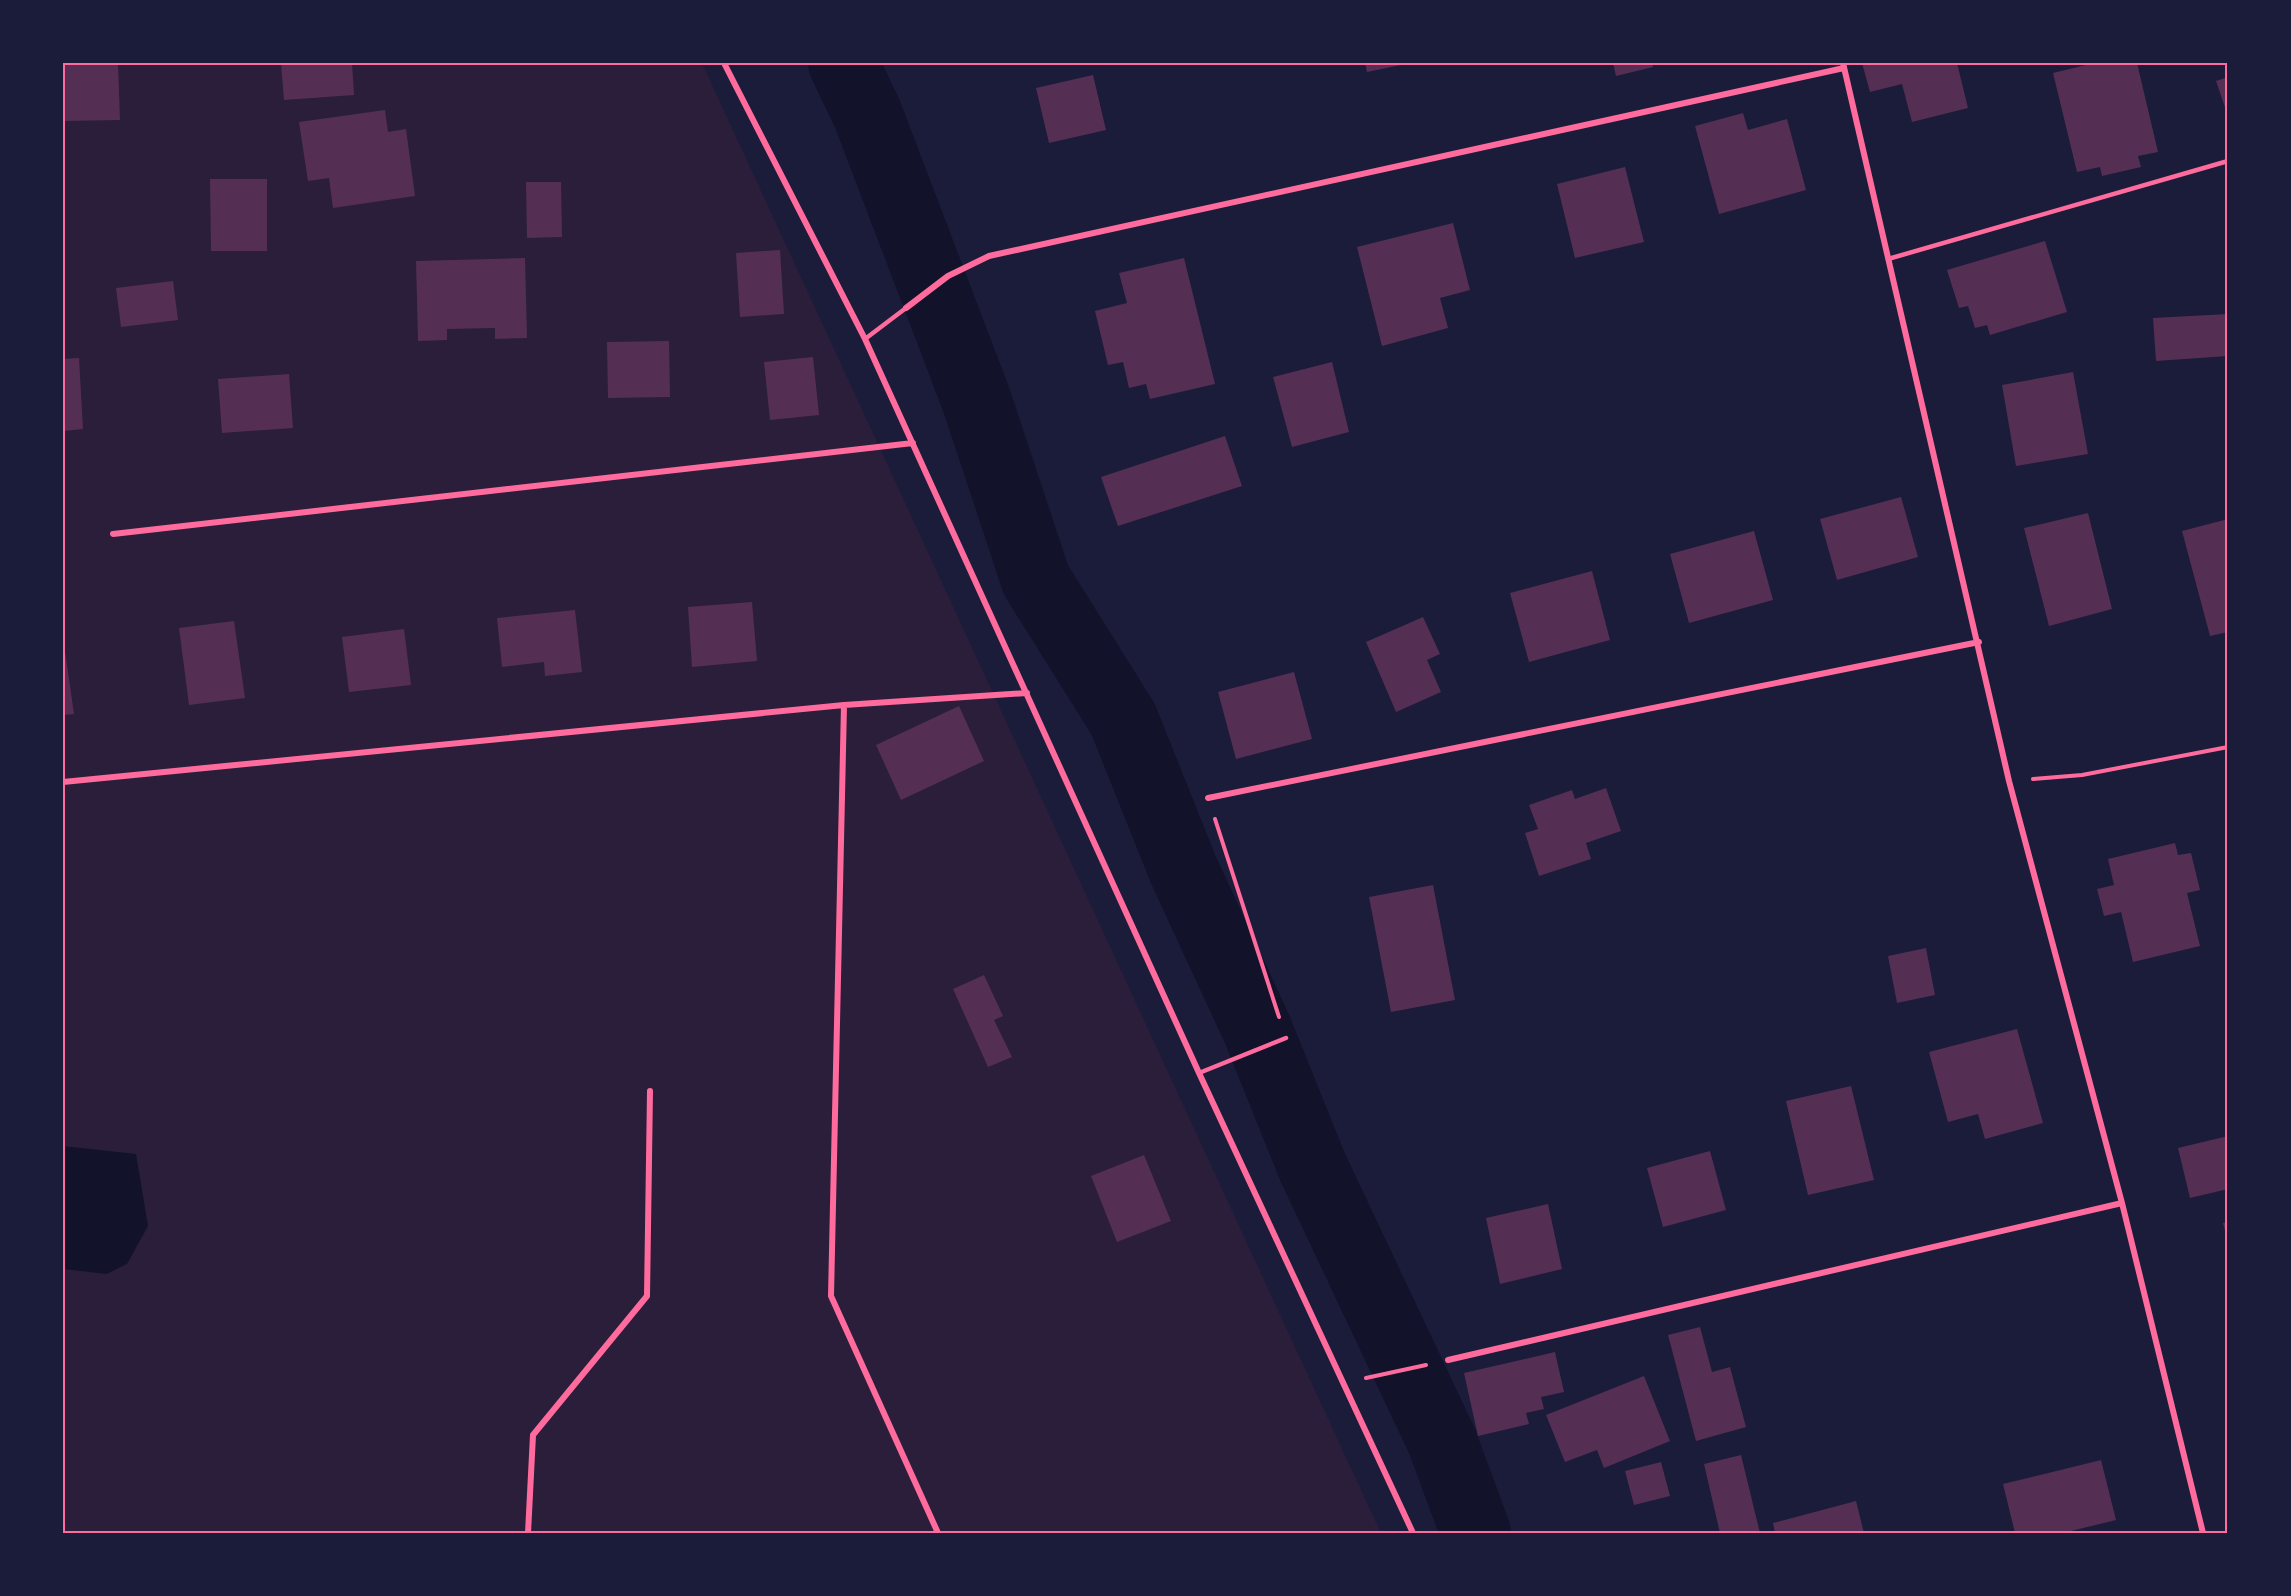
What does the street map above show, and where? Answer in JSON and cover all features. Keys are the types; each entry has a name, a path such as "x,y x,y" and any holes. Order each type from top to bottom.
{"street":[{"path":"724,63 865,339 1199,1073 1413,1533"},
{"path":"906,308 948,276 989,256 1844,65 1979,642 2009,781 2122,1203 2203,1533"},
{"path":"113,534 913,443"},
{"path":"1208,798 1979,642"},
{"path":"63,782 844,705 1027,693"},
{"path":"844,705 831,1296 939,1533"},
{"path":"528,1533 533,1435 647,1296 650,1091"},
{"path":"1448,1360 2122,1203"}],"lane":[{"path":"1888,259 2228,161"},
{"path":"865,339 906,308"},
{"path":"1199,1073 1286,1038"}],"path":[{"path":"2009,781 2082,775 2228,747"},
{"path":"1208,798 1286,1038"},
{"path":"1344,1382 1420,1366"}],"shaded area":[{"path":"63,63 702,63 1381,1533 63,1533"},
{"path":"63,1146 136,1154 148,1226 127,1264 107,1274 63,1269"}],"building":[{"path":"63,63 118,63 120,120 63,121"},
{"path":"281,63 352,63 354,95 284,100"},
{"path":"1365,63 1406,63 1406,64 1367,72"},
{"path":"1613,63 1652,63 1653,67 1616,76"},
{"path":"1862,63 1957,63 1968,108 1912,122 1902,84 1870,92"},
{"path":"2094,63 2137,63 2158,152 2138,156 2141,167 2102,176 2100,167 2077,172 2053,73"},
{"path":"1093,75 1106,130 1049,143 1036,88"},
{"path":"2228,77 2228,116 2216,81"},
{"path":"385,110 388,132 406,129 415,196 333,208 329,178 308,181 299,122"},
{"path":"1743,113 1748,130 1787,119 1806,190 1719,214 1695,126"},
{"path":"1625,167 1644,242 1575,258 1557,184"},
{"path":"210,179 267,179 267,251 211,251"},
{"path":"526,182 561,182 562,237 527,238"},
{"path":"1453,223 1470,290 1440,298 1448,328 1382,346 1357,247"},
{"path":"2045,241 2067,312 1990,335 1987,325 1975,328 1968,306 1959,308 1947,270"},
{"path":"780,250 784,314 740,317 736,253"},
{"path":"525,258 527,338 495,339 495,328 447,329 447,340 418,341 416,261"},
{"path":"1184,258 1215,384 1150,399 1146,384 1129,388 1123,362 1108,365 1095,311 1127,303 1119,273"},
{"path":"173,281 178,320 121,327 116,288"},
{"path":"2228,314 2228,356 2156,361 2153,318"},
{"path":"669,341 670,397 608,398 607,342"},
{"path":"813,357 819,415 770,420 764,362"},
{"path":"79,358 83,429 63,431 63,359"},
{"path":"1332,362 1349,432 1292,447 1273,377"},
{"path":"2073,372 2088,454 2016,466 2002,385"},
{"path":"289,374 293,428 222,433 218,379"},
{"path":"1225,436 1242,486 1118,526 1101,477"},
{"path":"1901,497 1918,557 1837,580 1820,519"},
{"path":"2088,513 2112,609 2049,626 2024,528"},
{"path":"2228,519 2228,632 2210,636 2182,531"},
{"path":"1754,531 1773,600 1689,623 1670,554"},
{"path":"1592,571 1610,640 1529,662 1510,593"},
{"path":"752,602 757,661 692,667 688,607"},
{"path":"575,610 582,672 545,676 544,662 502,667 497,618"},
{"path":"1423,617 1440,654 1427,660 1441,692 1396,712 1366,642"},
{"path":"234,621 245,698 189,705 179,628"},
{"path":"404,629 411,685 349,692 342,637"},
{"path":"63,637 74,714 63,715"},
{"path":"1294,672 1312,739 1236,759 1218,692"},
{"path":"959,706 984,761 901,800 876,745"},
{"path":"1606,788 1621,831 1586,843 1591,859 1539,876 1525,833 1538,829 1529,805 1572,790 1575,799"},
{"path":"2175,843 2178,855 2191,853 2200,890 2187,893 2200,946 2133,962 2121,912 2104,916 2097,889 2114,885 2108,859"},
{"path":"1433,885 1455,1000 1391,1012 1369,897"},
{"path":"1926,948 1935,995 1897,1003 1888,956"},
{"path":"984,975 1003,1016 994,1020 1012,1057 988,1067 953,989"},
{"path":"2017,1029 2043,1123 1985,1139 1978,1114 1948,1122 1929,1052"},
{"path":"1851,1086 1874,1180 1808,1195 1786,1101"},
{"path":"2228,1136 2228,1189 2190,1198 2178,1148"},
{"path":"1710,1151 1726,1210 1663,1227 1647,1168"},
{"path":"1144,1155 1171,1221 1117,1242 1091,1176"},
{"path":"1548,1204 1562,1269 1500,1284 1486,1218"},
{"path":"2228,1222 2228,1238 2227,1238 2223,1223"},
{"path":"1700,1327 1712,1372 1730,1367 1746,1427 1696,1441 1668,1335"},
{"path":"1555,1352 1564,1392 1541,1397 1544,1409 1526,1413 1529,1424 1478,1436 1464,1373"},
{"path":"1644,1376 1670,1441 1604,1468 1597,1450 1565,1462 1546,1415"},
{"path":"1741,1455 1760,1533 1720,1533 1704,1464"},
{"path":"2101,1460 2116,1520 2063,1533 2015,1533 2003,1484"},
{"path":"1661,1462 1670,1496 1634,1505 1625,1471"},
{"path":"1856,1501 1864,1533 1775,1533 1773,1523"}],"waterway":[{"path":"843,63 867,113 976,399 1036,580 1123,719 1183,869 1257,1029 1313,1168 1442,1441 1476,1533"}]}
